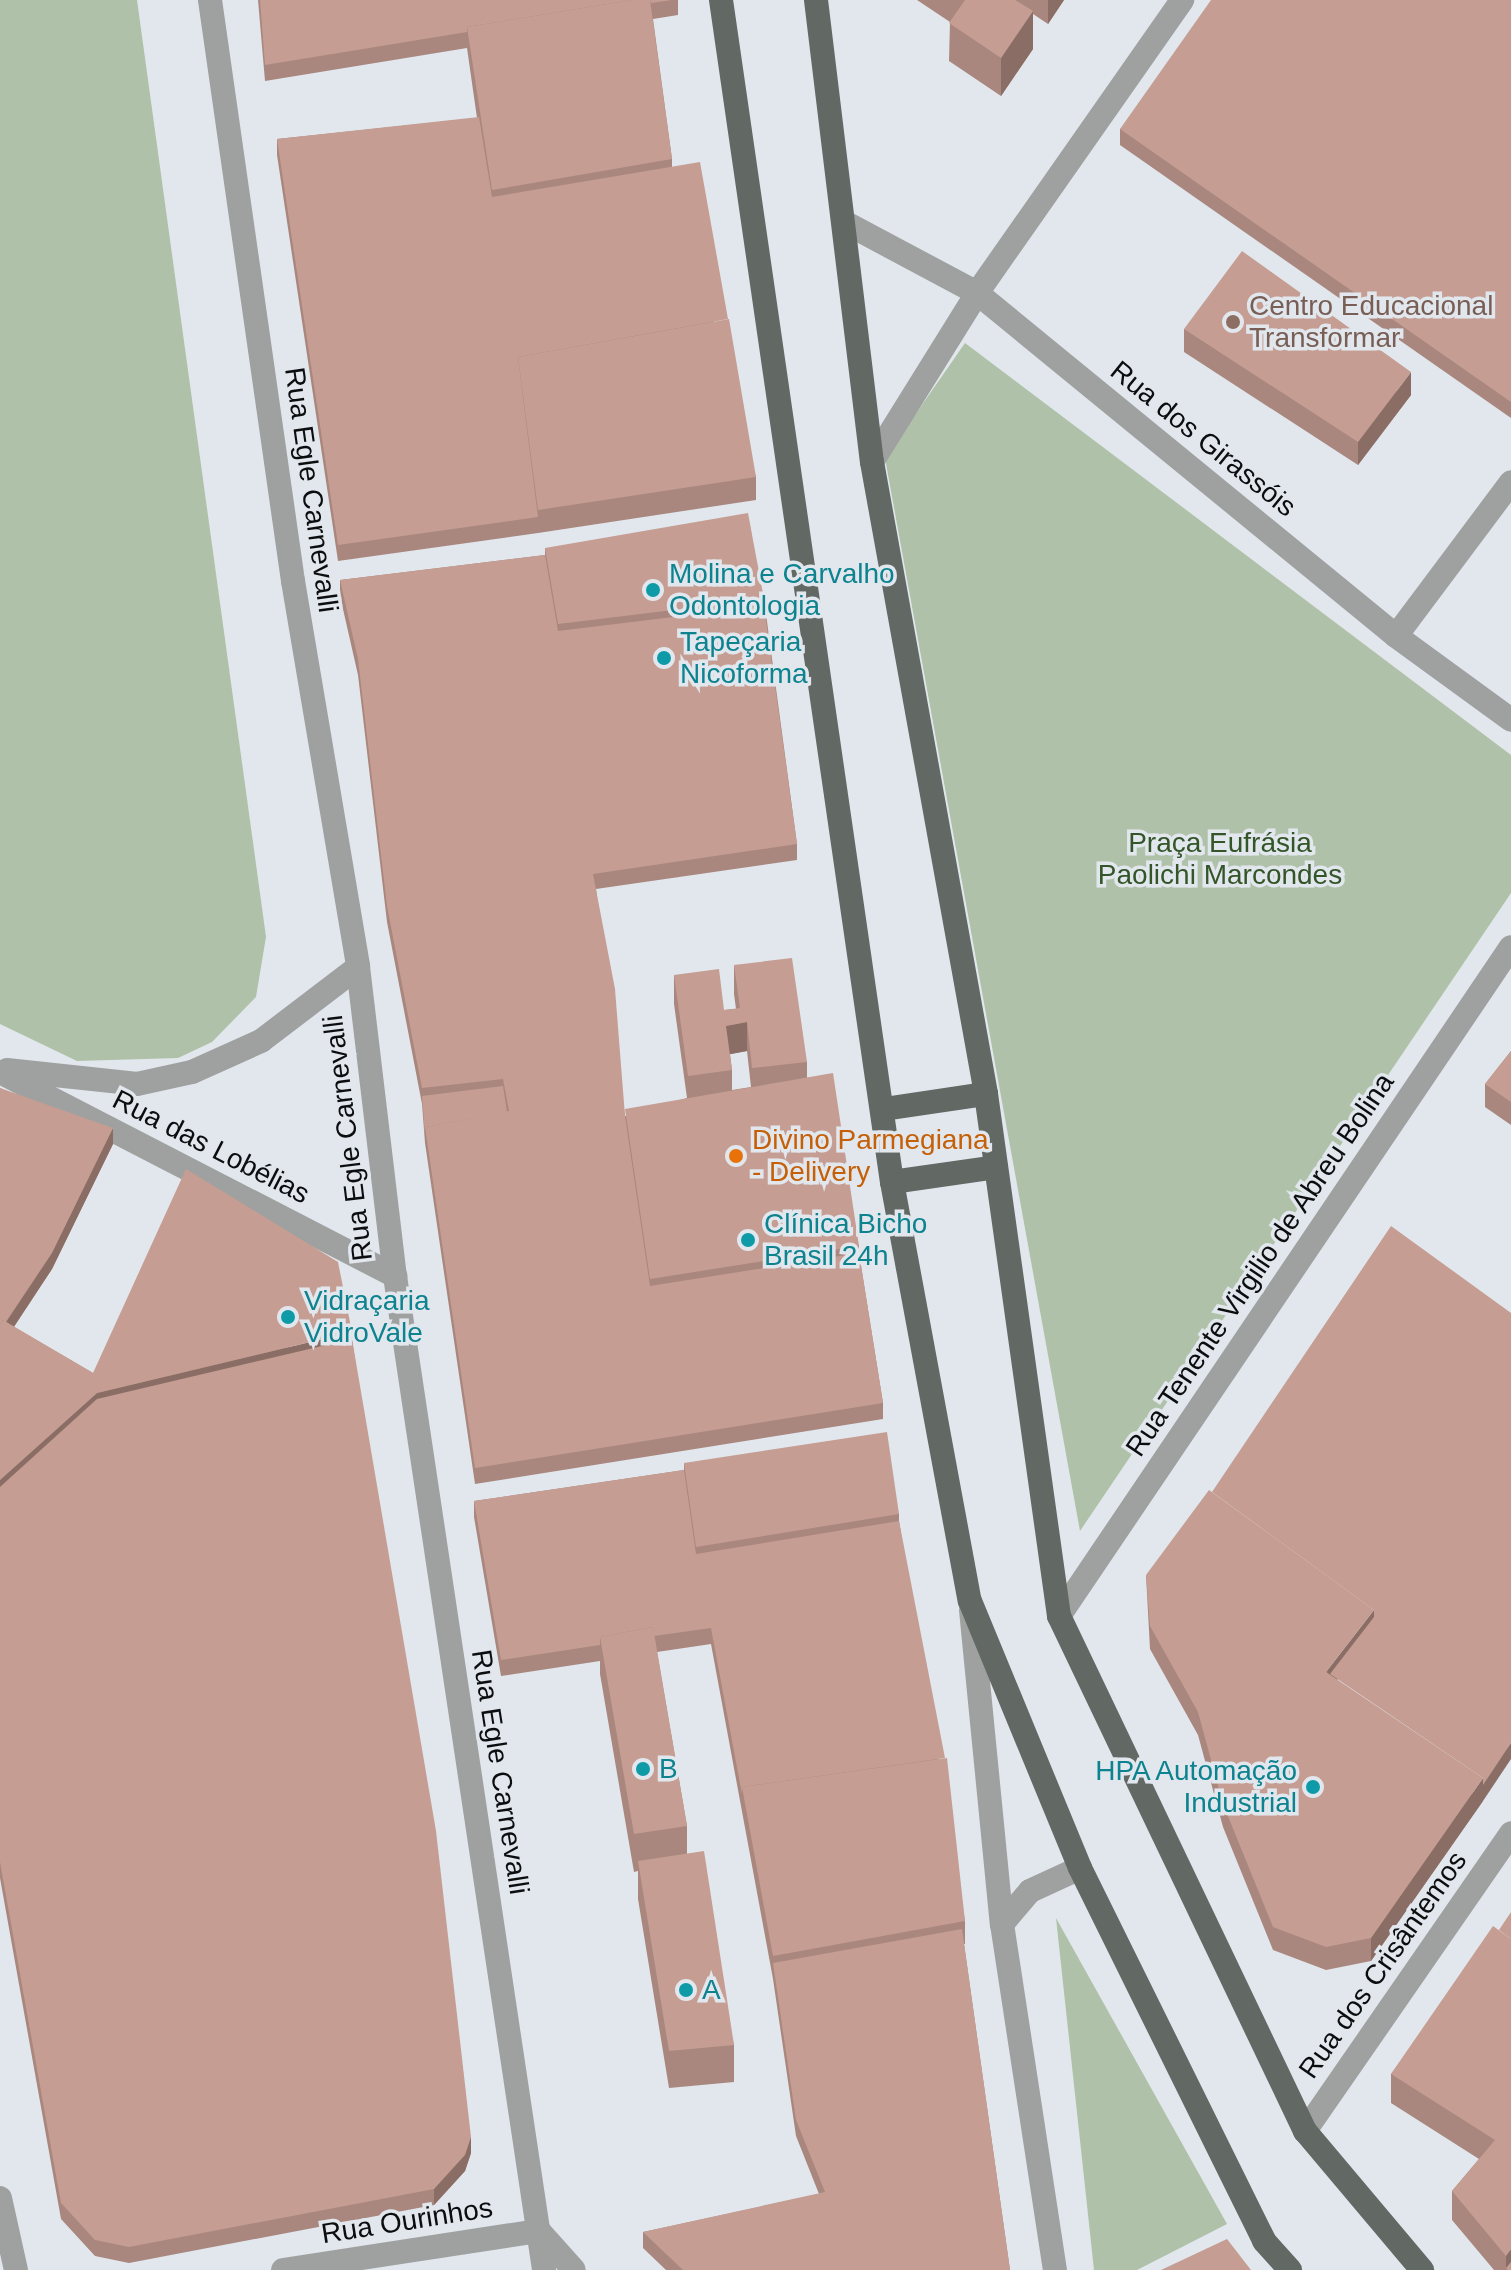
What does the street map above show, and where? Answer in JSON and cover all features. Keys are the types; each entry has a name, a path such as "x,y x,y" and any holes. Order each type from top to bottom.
{"main road":[{"path":"721,0 884,1109 892,1182 970,1601 1080,1868 1264,2241 1290,2270"},
{"path":"816,0 846,223 872,462 986,1094 1059,1616 1305,2131 1422,2270"},
{"path":"884,1109 986,1094"},
{"path":"892,1182 996,1167"}],"street":[{"name":"Rua Egle Carnevalli","path":"210,0 293,581 358,967 395,1276 544,2270"},
{"path":"872,462 977,293 1182,0"},
{"name":"Rua dos Girassóis","path":"846,223 977,293 1396,636 1511,720"},
{"path":"1396,636 1511,482"},
{"name":"Rua Tenente Virgilio de Abreu Bolina","path":"1059,1616 1511,947"},
{"name":"Rua das Lobélias","path":"0,1070 137,1084 192,1072 261,1041 358,967"},
{"name":"Rua das Lobélias","path":"0,1070 395,1276"},
{"path":"970,1601 1002,1924 1055,2270"},
{"name":"Rua dos Crisântemos","path":"1305,2131 1511,1833"},
{"path":"1002,1924 1030,1891 1080,1868"},
{"path":"0,2198 16,2270"},
{"path":"539,2231 574,2270"},
{"name":"Rua Ourinhos","path":"283,2270 539,2231"}],"green space":[{"path":"0,0 137,0 266,937 256,997 212,1042 178,1058 77,1061 0,1024"},
{"name":"Praça Eufrásia Paolichi Marcondes","path":"965,343 1511,755 1511,893 1080,1531 885,458"},
{"path":"1056,1918 1227,2224 1137,2270 1094,2270"}],"building":[{"path":"260,0 632,0 467,27 467,32 265,65"},
{"path":"632,0 650,0 672,159 492,190 467,27"},
{"path":"965,0 1015,0 1033,11 1001,58 949,23"},
{"path":"1211,0 1511,0 1511,402 1120,129"},
{"path":"479,117 492,197 700,162 728,319 518,357 538,517 338,545 277,139"},
{"path":"1242,251 1411,372 1358,442 1184,329"},
{"path":"729,319 756,477 538,510 518,357"},
{"name":"Molina e Carvalho Odontologia","path":"748,513 764,599 558,624 545,548"},
{"path":"545,555 558,631 764,606 797,844 593,874 615,989 625,1116 650,1286 859,1253 883,1403 475,1468 425,1127 509,1111 503,1079 422,1088 387,906 358,659 340,580"},
{"path":"792,958 807,1062 752,1068 747,1022 726,1026 732,1070 688,1076 674,975 719,969 724,1010 740,1008 734,965"},
{"path":"1511,1051 1511,1102 1485,1084"},
{"path":"833,1073 859,1246 650,1279 625,1109"},
{"path":"503,1086 507,1112 425,1127 425,1135 422,1096"},
{"path":"0,1088 113,1128 52,1253 6,1322 3,1320 0,1324"},
{"path":"186,1169 338,1262 352,1332 97,1393 0,1480 0,1324 3,1320 93,1373"},
{"path":"1391,1226 1511,1313 1511,1743 1483,1785 1483,1778 1330,1674 1374,1617 1374,1610 1212,1492"},
{"path":"352,1339 436,1831 471,2137 465,2155 434,2189 129,2247 95,2240 61,2203 0,1862 0,1487 97,1399"},
{"path":"887,1432 899,1514 696,1547 684,1463"},
{"path":"684,1470 696,1554 899,1521 945,1758 742,1787 742,1794 711,1628 654,1636 653,1627 600,1637 600,1645 501,1660 474,1501"},
{"path":"1209,1490 1374,1610 1326,1672 1483,1778 1371,1938 1326,1947 1273,1927 1223,1804 1198,1712 1150,1626 1146,1575"},
{"name":"B","path":"653,1627 687,1826 634,1834 600,1637"},
{"path":"947,1758 965,1921 773,1956 742,1787"},
{"name":"A","path":"704,1851 734,2045 669,2051 638,1861"},
{"path":"1511,1912 1511,1939 1499,1930"},
{"path":"1493,1926 1511,1939 1511,2249 1506,2256 1452,2191 1495,2140 1391,2074"},
{"path":"962,1929 1010,2270 683,2270 643,2232 825,2192 796,2120 773,1963"},
{"path":"1227,2239 1251,2270 1161,2270"}],"place":[{"name":"Centro Educacional Transformar","path":"1233,322"},
{"name":"Molina e Carvalho Odontologia","path":"653,590"},
{"name":"Tapeçaria Nicoforma","path":"664,658"},
{"name":"Divino Parmegiana - Delivery","path":"736,1156"},
{"name":"Clínica Bicho Brasil 24h","path":"748,1240"},
{"name":"Vidraçaria VidroVale","path":"288,1317"},
{"name":"B","path":"643,1769"},
{"name":"HPA Automação Industrial","path":"1313,1787"},
{"name":"A","path":"686,1990"}]}
